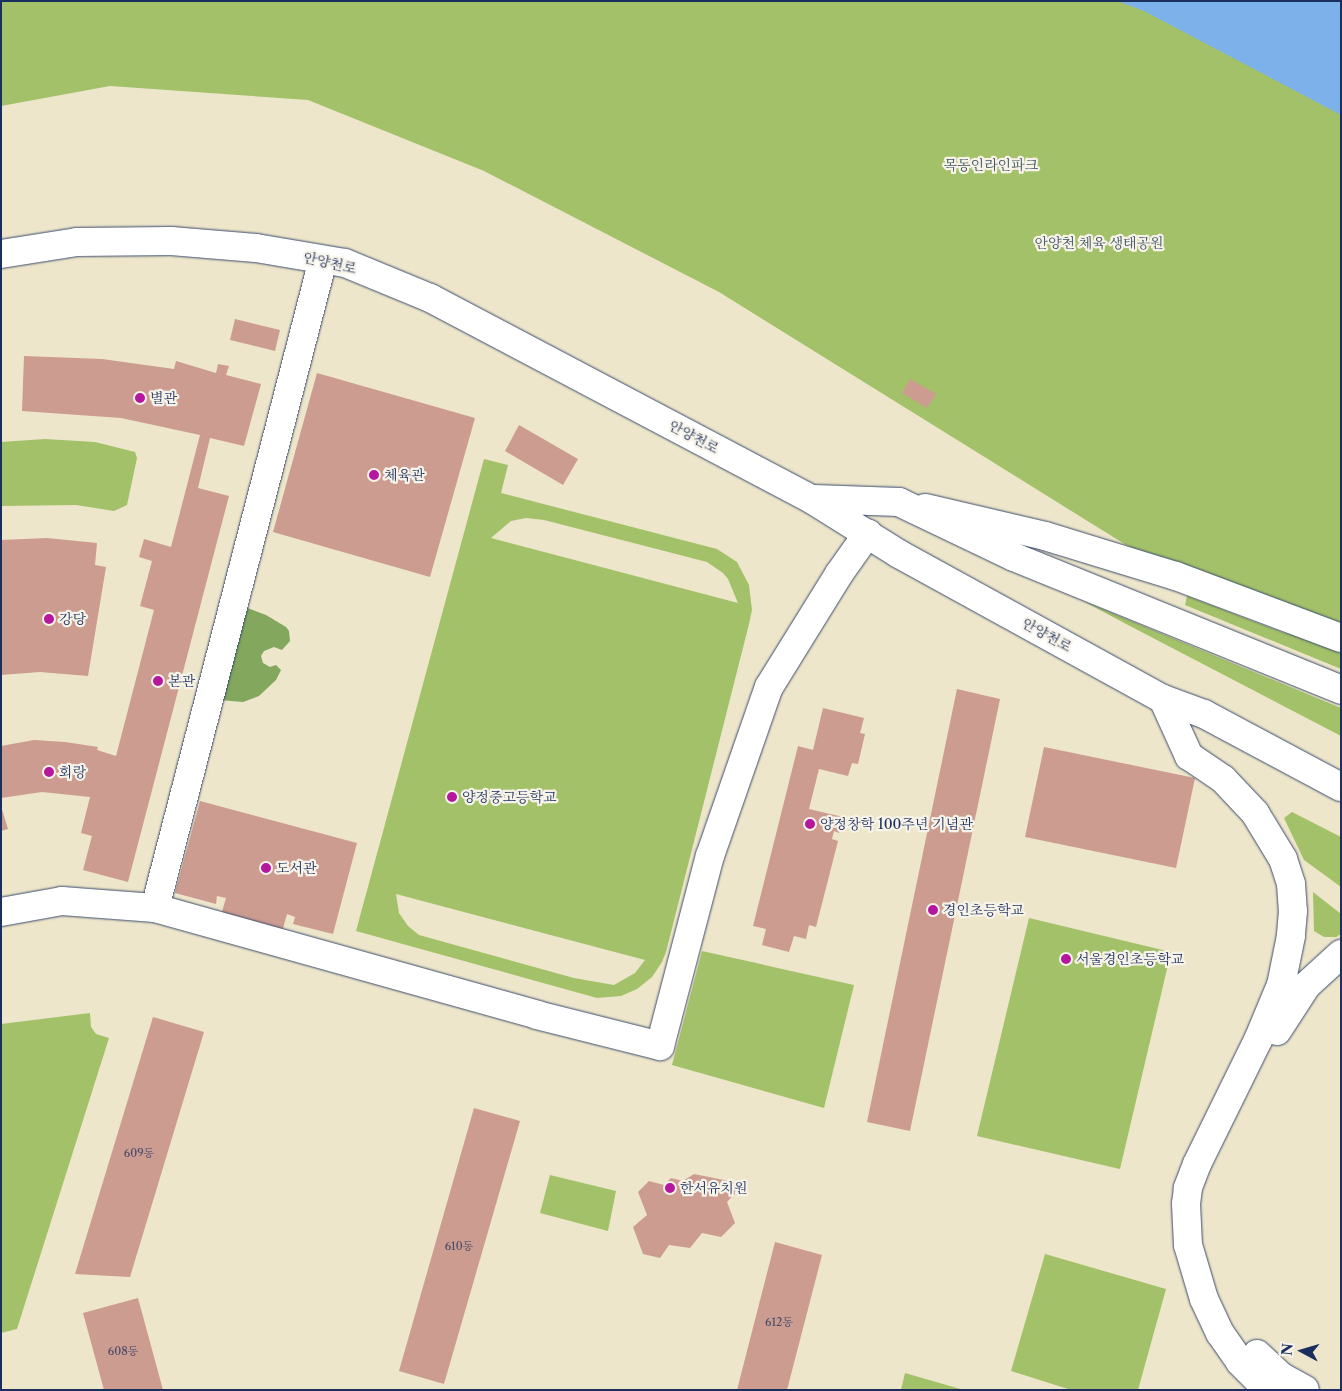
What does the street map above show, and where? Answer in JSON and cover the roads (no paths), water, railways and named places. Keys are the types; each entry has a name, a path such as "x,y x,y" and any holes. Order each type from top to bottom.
{"main road":[{"name":"안양천로","path":"1,254 77,242 171,241 256,248 345,264 430,298 811,498 868,532 899,554 1163,699 1204,714 1341,787"},
{"path":"155,908 322,260"},
{"path":"811,498 899,502 1045,536 1176,576 1341,638"},
{"path":"899,502 1014,557 1341,690"},
{"path":"1,912 62,901 155,908 537,1015 660,1046 710,856 769,687 839,574 868,532"},
{"path":"1163,699 1189,756 1223,779 1255,812 1283,859 1291,884 1293,911 1291,936 1281,986 1258,1040 1196,1164 1188,1188 1186,1204 1188,1245 1204,1299 1220,1333 1235,1354 1268,1390"},
{"path":"1306,1390 1282,1377 1267,1364 1251,1348 1229,1314 1206,1255 1202,1206 1206,1182 1215,1156 1278,1028 1307,985 1341,954"}],"water":[{"path":"1117,1 1341,1 1341,115 1144,11"}],"place":[{"name":"별관","path":"140,398"},
{"name":"체육관","path":"374,475"},
{"name":"강당","path":"49,619"},
{"name":"본관","path":"158,681"},
{"name":"회랑","path":"49,772"},
{"name":"양정중고등학교","path":"452,797"},
{"name":"양정창학 100주년 기념관","path":"810,824"},
{"name":"도서관","path":"266,868"},
{"name":"경인초등학교","path":"933,910"},
{"name":"서울경인초등학교","path":"1066,959"},
{"name":"한서유치원","path":"670,1188"}],"park label":[{"name":"목동인라인파크","path":"991,165"},
{"name":"안양천 체육 생태공원","path":"1099,243"}]}
